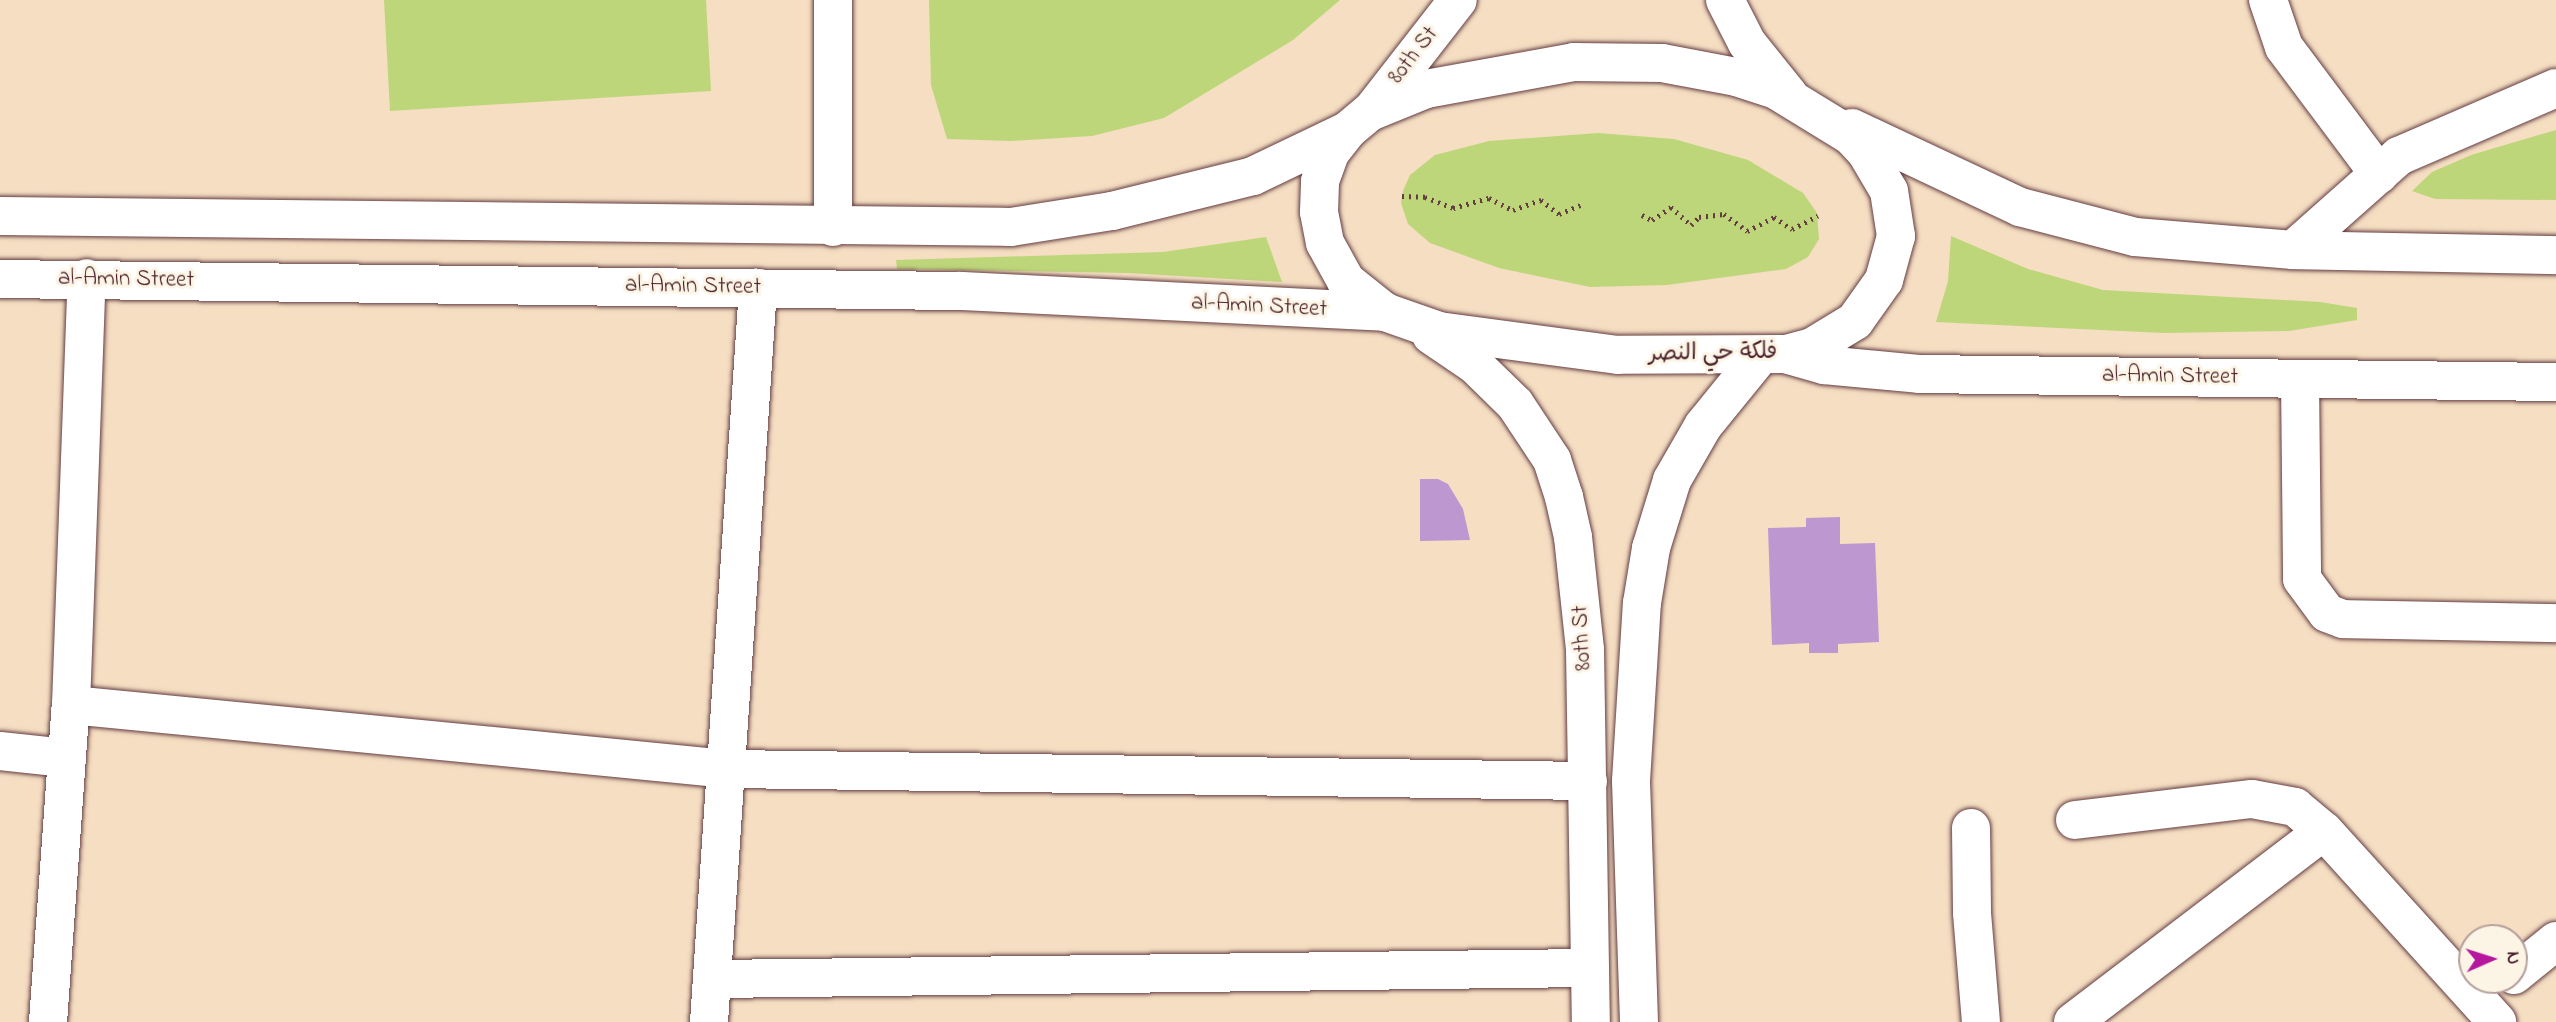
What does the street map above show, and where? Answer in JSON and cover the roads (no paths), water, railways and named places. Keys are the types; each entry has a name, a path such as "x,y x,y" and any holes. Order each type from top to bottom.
{"main road":[{"path":"833,0 833,227"},
{"name":"80th St","path":"1358,121 1458,0"},
{"path":"1725,0 1746,43 1805,105 1994,196 2077,224 2135,237 2293,250 2556,255"},
{"path":"2268,0 2284,47 2379,174"},
{"name":"فلكة حي النصر","path":"1574,62 1662,63 1706,71 1805,105 1851,136 1879,171 1889,191 1896,236 1884,279 1855,321 1812,347 1772,356 1618,355 1500,342 1396,317 1363,297 1336,267 1318,212 1320,181 1329,153 1358,121 1426,89 1473,77 1574,62"},
{"path":"2293,250 2399,156 2556,88"},
{"path":"0,216 986,228 1074,219 1253,176 1300,157 1358,121"},
{"path":"48,1022 71,705 87,278"},
{"name":"al-Amin Street","path":"0,279 961,291 1396,317"},
{"path":"709,1022 729,769 758,288"},
{"name":"80th St","path":"1396,317 1475,365 1515,404 1552,460 1573,537 1580,592 1587,781 1591,1022"},
{"path":"1639,1022 1631,781 1642,603 1651,548 1672,480 1703,426 1772,356"},
{"name":"al-Amin Street","path":"1772,356 1824,365 1919,374 2556,382"},
{"path":"2300,379 2302,579 2326,613 2343,619 2556,624"},
{"path":"71,705 729,769 1587,781"},
{"path":"0,751 66,758"},
{"path":"2075,820 2252,799 2295,807 2324,831 2495,1002"},
{"path":"1971,828 1972,913 1981,1022"},
{"path":"2073,1022 2324,831"},
{"path":"2528,964 2556,941"},
{"path":"713,979 1590,968"}]}
